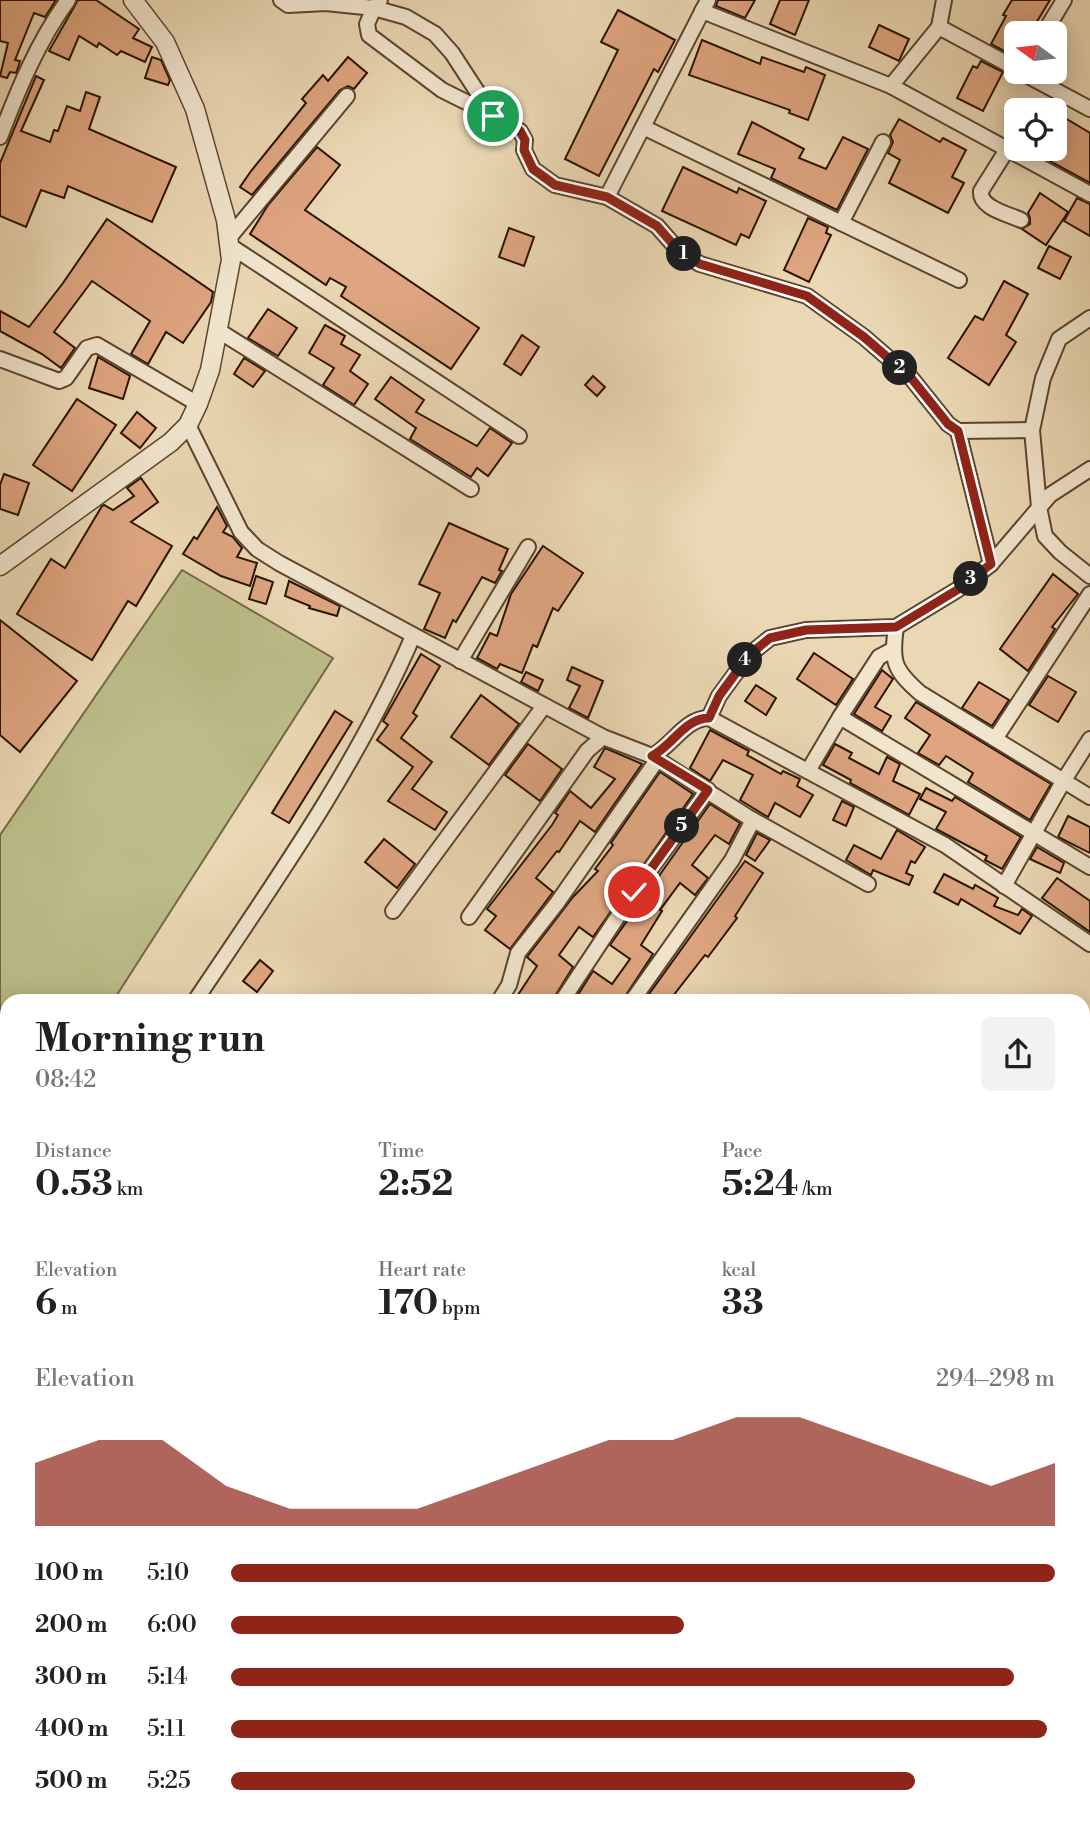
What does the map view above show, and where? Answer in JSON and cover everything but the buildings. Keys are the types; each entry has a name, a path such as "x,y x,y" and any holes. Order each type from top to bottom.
{"street":[{"path":"0,137 16,95 55,18 68,0"},
{"path":"0,566 172,442 188,425 210,370 231,260 223,207 195,109 165,42 133,0"},
{"path":"281,0 288,5 377,4 405,17 435,34 452,53 493,116"},
{"path":"891,86 939,26 944,0"},
{"path":"1051,21 1064,0"},
{"path":"377,4 367,24 369,35 442,90 520,131 525,140 524,150 533,169 555,185 607,197 657,226 679,251 700,264 807,296 864,337 912,379 948,424 958,431 1032,430"},
{"path":"607,197 705,5 891,86 1004,146"},
{"path":"939,26 1004,63"},
{"path":"1043,84 1090,109"},
{"path":"0,95 16,95"},
{"path":"229,242 347,96"},
{"path":"643,127 959,280"},
{"path":"841,223 883,142"},
{"path":"1004,154 980,197 984,203 1021,220"},
{"path":"1031,161 1090,194"},
{"path":"229,242 519,436"},
{"path":"1090,318 1059,339 1043,378 1032,430 1039,507 1045,536 1090,576"},
{"path":"219,331 471,489"},
{"path":"0,359 59,381 66,378 87,348 97,345 198,404"},
{"path":"188,425 241,532 257,549 544,706 604,737 655,758 753,820 868,884"},
{"path":"958,431 991,564"},
{"path":"709,718 719,696 749,655 770,638 806,630 896,627 957,590 991,564 1050,495 1090,469"},
{"path":"460,661 528,547"},
{"path":"995,739 1090,594"},
{"path":"896,627 895,663 901,677 920,694 1090,797"},
{"path":"200,994 310,829 389,692 413,636"},
{"path":"808,771 880,657 894,649"},
{"path":"393,912 544,706"},
{"path":"841,717 1090,867"},
{"path":"503,994 509,985 517,953 557,903 655,758 690,723 700,718 709,718 946,845 1090,944"},
{"path":"468,917 587,751 604,737"},
{"path":"1004,886 1090,739"},
{"path":"566,994 634,892 708,790"},
{"path":"637,994 732,860 753,820"}],"green space":[{"path":"182,570 333,658 117,994 0,994 0,835"}],"route":[{"path":"493,116 520,131 525,140 524,150 533,169 555,185 607,197 657,226 679,251 700,264 807,296 864,337 912,379 948,424 958,431 991,564 957,590 896,627 806,630 770,638 749,655 719,696 709,718 700,718 690,723 659,753 652,756 708,790 634,892"}]}
